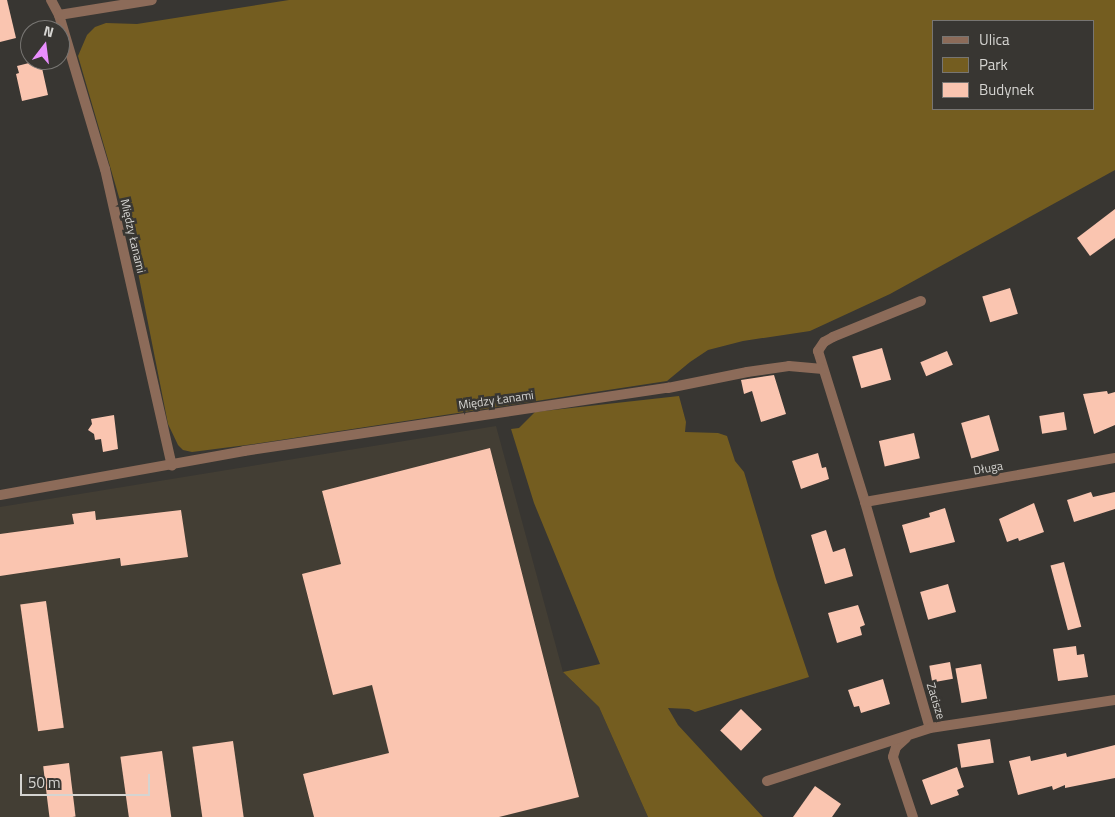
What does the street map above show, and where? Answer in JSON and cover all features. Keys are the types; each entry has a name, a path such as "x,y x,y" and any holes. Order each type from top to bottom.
{"street":[{"name":"Między Łanami","path":"51,0 59,15 105,169 172,466"},
{"path":"59,15 152,0"},
{"path":"865,502 818,351 824,342 921,301"},
{"name":"Między Łanami","path":"0,495 172,466 244,451 668,388 747,372 789,366 823,369"},
{"name":"Długa","path":"865,502 1115,458"},
{"name":"Zacisze","path":"865,502 930,728 1115,700"},
{"path":"767,781 930,728"},
{"path":"910,734 896,747 893,757 913,817"}],"shaded area":[{"path":"496,426 563,672 599,707 648,817 0,817 0,507"}],"green space":[{"path":"289,0 1115,0 1115,170 890,294 810,331 743,341 708,350 667,381 192,452 183,450 178,445 168,424 132,242 78,56 87,35 95,27 106,23 137,24"},
{"path":"679,396 686,422 685,432 718,433 727,436 735,461 744,472 776,579 809,677 695,712 689,709 668,708 678,725 763,817 648,817 599,707 563,672 600,664 534,503 511,429 519,428 535,412"}],"building":[{"path":"0,0 7,0 16,38 0,42"},
{"path":"20,65 20,70 42,70 48,95 22,101 16,74 19,73 17,66"},
{"path":"1115,209 1115,238 1090,256 1077,238"},
{"path":"1010,288 1018,314 990,322 982,296"},
{"path":"882,348 891,380 861,388 852,357"},
{"path":"947,351 953,365 926,376 920,362"},
{"path":"774,375 786,414 761,422 752,391 744,394 741,380"},
{"path":"1107,391 1108,394 1115,392 1115,425 1094,434 1083,394"},
{"path":"1064,412 1067,430 1042,434 1039,416"},
{"path":"114,415 118,449 103,452 101,439 95,440 94,434 88,430 92,424 91,419"},
{"path":"989,415 999,451 971,459 961,423"},
{"path":"914,433 920,458 885,466 879,441"},
{"path":"490,448 579,797 499,817 314,817 303,774 389,753 372,685 333,695 302,574 341,564 322,491"},
{"path":"818,453 822,468 826,467 829,479 801,489 792,461"},
{"path":"1091,492 1093,497 1115,492 1115,509 1074,522 1067,500"},
{"path":"1034,503 1044,532 1019,541 1018,538 1007,542 999,519"},
{"path":"945,508 955,542 910,553 902,525 930,517 929,513"},
{"path":"181,510 188,557 121,566 120,558 0,576 0,534 74,524 72,514 95,511 96,520"},
{"path":"826,530 833,552 845,548 853,576 825,584 811,535"},
{"path":"1064,562 1081,627 1068,630 1050,566"},
{"path":"948,584 956,612 928,620 920,592"},
{"path":"46,601 64,728 38,731 20,605"},
{"path":"858,605 865,625 860,627 862,635 837,643 828,613"},
{"path":"1076,646 1077,655 1084,654 1088,677 1058,681 1053,649"},
{"path":"950,662 953,679 932,682 929,666"},
{"path":"981,664 987,698 961,703 955,669"},
{"path":"883,679 890,704 861,713 859,706 854,707 848,690"},
{"path":"741,709 762,729 741,751 720,731"},
{"path":"990,739 994,763 961,768 957,744"},
{"path":"233,741 244,817 202,817 192,747"},
{"path":"1115,745 1115,778 1065,788 1065,785 1053,790 1052,786 1018,795 1009,761 1030,756 1031,761 1066,753 1067,757"},
{"path":"162,751 171,817 129,817 120,757"},
{"path":"69,763 76,817 49,817 43,766"},
{"path":"957,767 964,787 957,790 959,795 931,805 922,780"},
{"path":"815,786 841,804 832,817 793,817"}]}
